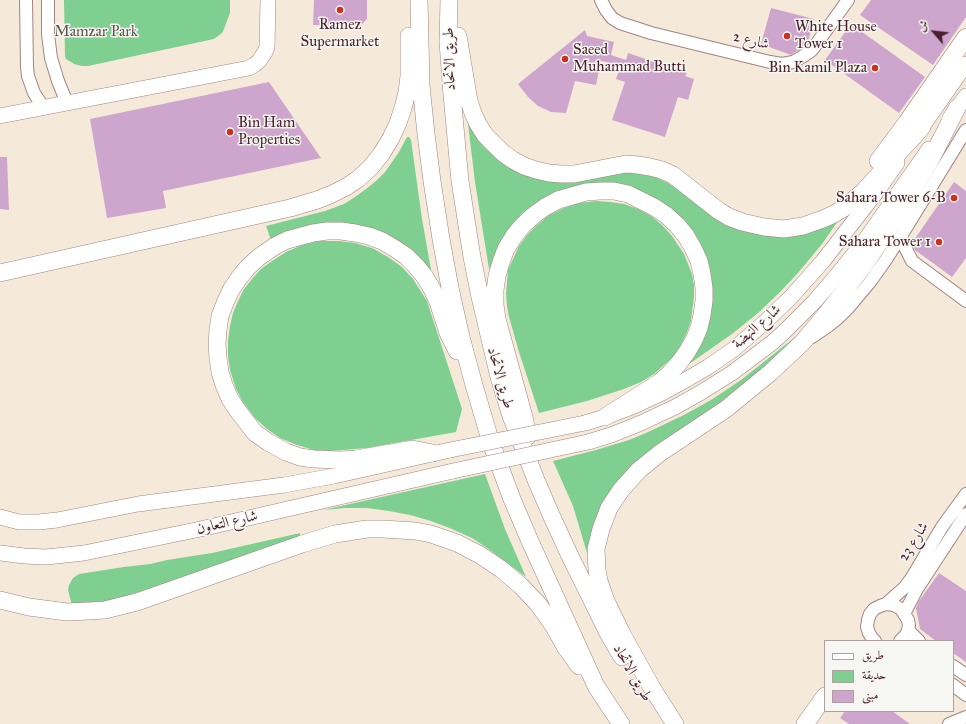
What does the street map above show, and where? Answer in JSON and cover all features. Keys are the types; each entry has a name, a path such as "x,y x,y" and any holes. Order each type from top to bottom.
{"highway":[{"path":"0,273 297,206 330,195 346,187 372,167 382,153 398,124 407,92 410,0"},
{"name":"طريق الاتحاد","path":"419,0 421,85 440,238 461,337 474,385 491,443 529,540 596,686 621,724"},
{"path":"450,0 469,101 478,124 485,135 503,153 524,166 536,170 548,173 574,174 626,164 650,167 673,175 729,217 752,225 776,228 793,228 813,223 844,208 863,192 922,127"},
{"name":"طريق الاتحاد","path":"450,0 448,42 455,138 460,181 472,258 499,377 511,416 536,480 570,556 609,634 662,724"},
{"path":"776,228 787,221 800,218 829,206 852,191 862,181 907,122 966,37"},
{"path":"675,724 652,688 615,620 599,582 596,550 601,529 609,508 621,490 639,470 660,453 726,409 771,372 802,343 870,258 930,161 962,102"},
{"path":"536,480 524,417 497,319 495,305 497,276 506,249 514,236 523,225 545,207 558,200 586,192 614,191 628,194 654,207 666,215 686,236 699,261 704,288 704,301 699,328 688,352 679,363 660,382 605,417"},
{"path":"432,453 408,450 356,459 314,459 286,452 255,433 230,399 224,386 218,358 217,344 220,316 238,278 259,257 275,246 288,240 313,233 341,231 369,236 382,241 406,256 425,277 438,302 450,338 474,385"},
{"path":"0,600 29,607 67,612 105,610 137,602 302,544 335,534 378,529 415,531 431,534 457,543 480,555 501,569 521,586 538,604 553,625 572,658 596,686"},
{"path":"805,724 824,697"}],"main road":[{"path":"0,116 242,70 254,65 263,57 267,47 268,0"},
{"name":"شارع النهضة","path":"450,450 585,423 605,417 684,382 734,349 791,297 828,255 878,190 966,64"},
{"name":"شارع النهضة","path":"453,471 588,442 611,435 676,407 732,373 786,330 814,302 838,274 865,240 962,102"},
{"name":"شارع التعاون","path":"0,518 19,522 57,520 138,504 284,485 359,471 450,450"},
{"name":"شارع التعاون","path":"0,553 46,557 84,553 453,471"}],"street":[{"path":"26,0 28,76 34,92 43,107"},
{"path":"48,0 48,34 51,58 67,103"},
{"name":"شارع 2","path":"601,0 612,18 620,23 651,33 782,64 793,62 812,50 848,0"},
{"path":"802,343 823,330 844,312 860,295 885,261 966,130"},
{"path":"901,236 912,261 966,302"},
{"path":"885,261 912,261"},
{"name":"شارع 23","path":"874,640 867,627 870,614 874,609 886,604 904,588 942,527 966,494"},
{"name":"شارع 23","path":"904,614 917,589 966,514"},
{"path":"886,604 894,605 901,609 908,620 908,630 906,635 901,640"},
{"path":"908,630 918,640"},
{"path":"954,667 966,675"},
{"path":"954,686 966,695"},
{"path":"949,712 949,724 966,717"}],"green space":[{"name":"Mamzar Park","path":"64,0 230,0 230,13 222,33 214,39 88,66 82,66 74,64 66,59 65,56"},
{"path":"468,124 486,149 515,170 624,171 655,177 668,183 737,229 840,218 822,244 779,293 758,313 732,334 689,364 700,345 692,233 595,183 572,187 557,191 543,198 522,213 506,234 489,269 475,182"},
{"path":"407,137 411,140 430,270 423,264 312,225 291,230 271,240 266,226 325,211 344,204 366,189 385,172 399,152"},
{"path":"596,201 624,204 638,209 651,216 672,236 684,254 692,274 694,297 691,321 681,345 673,357 654,374 641,382 587,401 539,413 509,317 506,294 508,270 519,246 527,235 549,215 579,203"},
{"path":"318,241 355,243 372,248 402,267 413,279 427,301 462,409 456,432 367,448 331,451 314,450 280,438 255,418 243,402 236,389 230,370 228,356 230,326 238,301 244,289 261,269 286,252 302,245"},
{"path":"799,334 786,349 726,399 701,416 600,509 594,522 589,553 587,553 573,506 553,461 629,440 684,415 711,400 741,380"},
{"path":"485,474 505,529 526,577 472,538 431,521 410,515 367,508 323,510"},
{"path":"300,533 300,537 158,586 110,601 72,605 68,590 69,585 73,578 79,574 212,553"}],"building":[{"name":"Ramez Supermarket","path":"314,0 367,0 367,19 360,26 313,25"},
{"path":"871,0 966,0 966,17 933,65 860,15"},
{"name":"White House Tower 1","path":"771,8 814,19 807,45 791,55 761,44"},
{"name":"Bin Kamil Plaza","path":"851,24 925,77 899,113 825,60"},
{"path":"585,30 587,36 614,42 611,55 626,60 628,53 687,73 685,76 694,79 688,100 678,97 665,137 612,120 625,82 616,79 621,65 601,61 596,85 575,81 566,113 551,112 538,106 528,97 518,84"},
{"name":"Bin Ham Properties","path":"269,82 321,158 163,191 166,208 107,218 90,119"},
{"path":"0,157 7,157 9,210 0,209"},
{"name":"Sahara Tower 1","path":"954,182 966,191 966,258 952,277 915,250 912,243"},
{"path":"939,573 966,591 966,662 954,654 954,640 935,640 920,629 916,608 919,601"},
{"path":"844,712 893,712 910,724 849,724 840,718"}],"place":[{"name":"Ramez Supermarket","path":"340,10"},
{"name":"White House Tower 1","path":"787,36"},
{"name":"Saeed Muhammad Butti","path":"565,59"},
{"name":"Bin Kamil Plaza","path":"875,68"},
{"name":"Bin Ham Properties","path":"230,132"},
{"name":"Sahara Tower 6-B","path":"954,198"},
{"name":"Sahara Tower 1","path":"939,242"}]}
